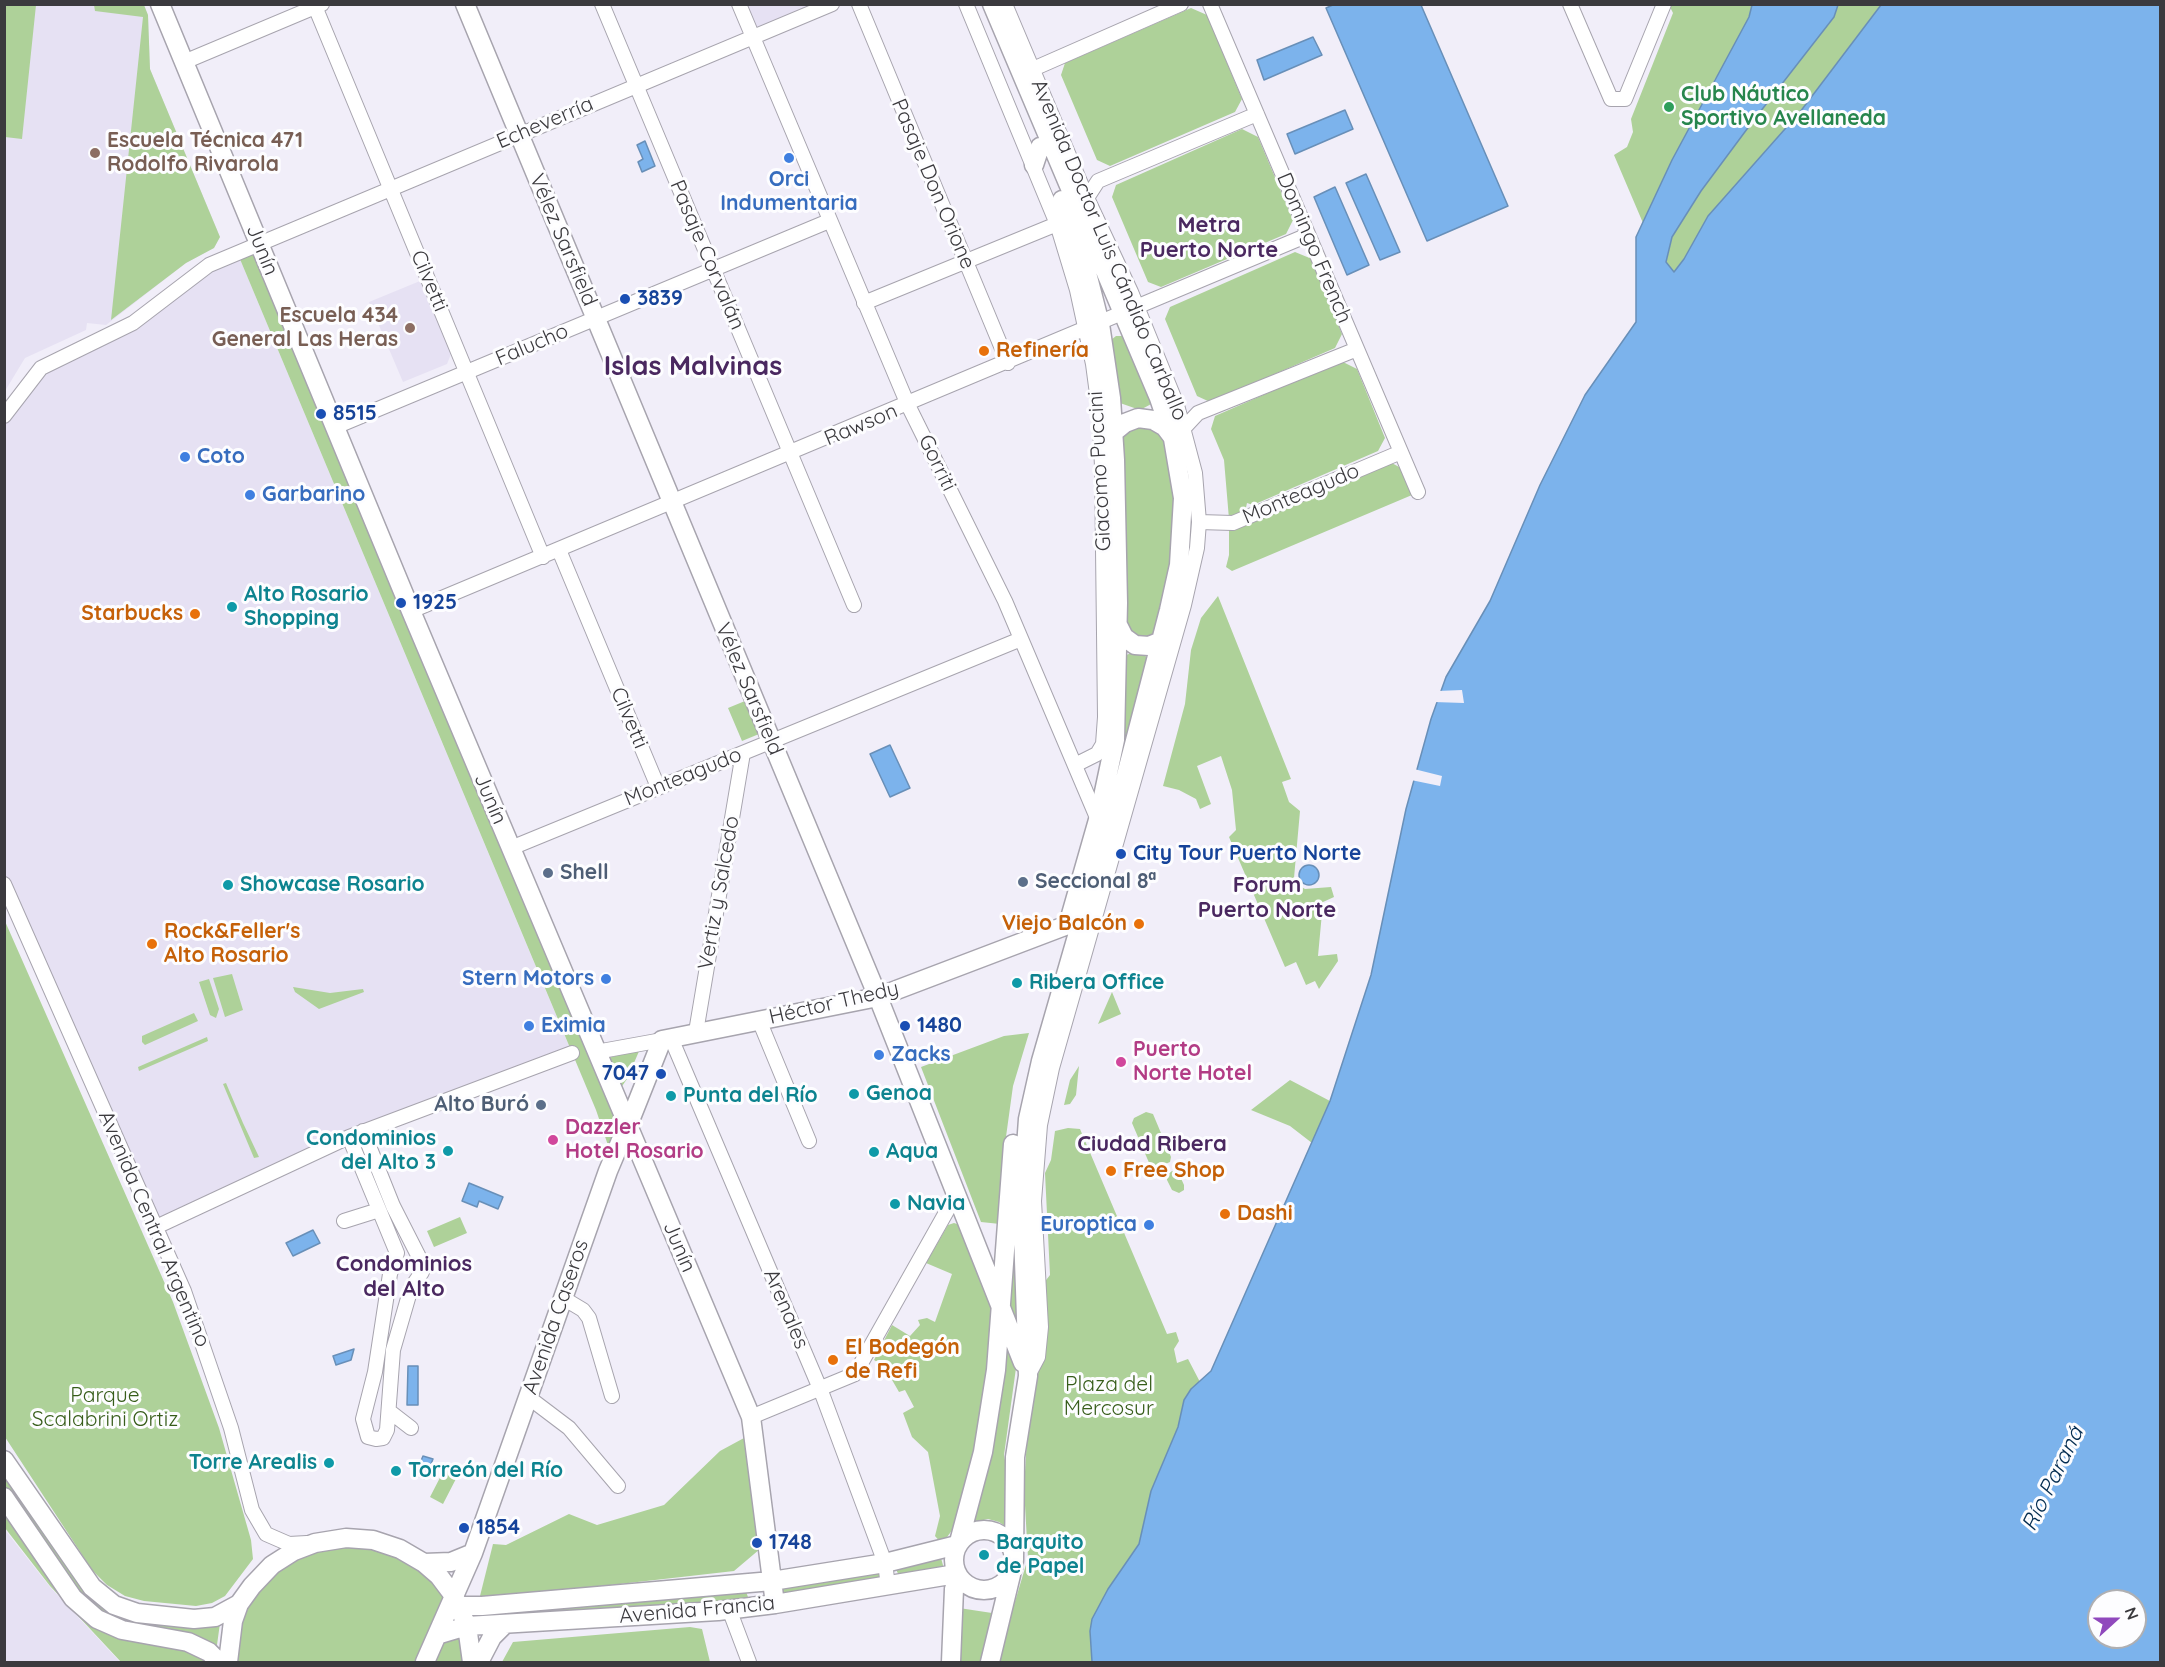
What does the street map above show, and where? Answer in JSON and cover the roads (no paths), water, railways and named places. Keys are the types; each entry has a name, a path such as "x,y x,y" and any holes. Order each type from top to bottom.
{"main road":[{"name":"Junín","path":"160,4 411,611 752,1417 775,1604"},
{"name":"Vélez Sarsfield","path":"465,4 878,997 1028,1376"},
{"name":"Avenida Doctor Luis Cándido Carballo","path":"979,4 1071,222 1093,327 1105,404 1114,432 1118,625 1114,740 1082,919 1041,1061 1027,1129 1022,1203 1028,1376 1015,1457 1013,1565 990,1662"},
{"name":"Avenida Doctor Luis Cándido Carballo","path":"958,1543 983,1452 1003,1310 1011,1160 1017,1118 1112,828 1161,640 1177,608 1183,498 1179,434 1159,398 1130,311 1083,218 992,4"},
{"path":"1007,42 1008,13"},
{"path":"1034,165 1040,147"},
{"path":"1083,218 1087,198"},
{"path":"1114,432 1125,423 1138,418 1159,424 1179,434"},
{"path":"1183,498 1198,517"},
{"path":"1118,625 1124,637 1135,645 1149,646 1161,640"},
{"name":"Héctor Thedy","path":"666,1039 878,997 1082,919"},
{"name":"Avenida Caseros","path":"425,1662 437,1635 457,1601 608,1171 666,1039"},
{"path":"974,1236 991,1241 999,1239 1007,1230"},
{"path":"4,1460 92,1587 114,1605 137,1613 194,1619 215,1617 239,1604 272,1565 294,1551 315,1543 346,1538 374,1540 400,1549 424,1563 457,1601 467,1626 472,1662"},
{"path":"4,1497 74,1598 97,1619 122,1630 188,1642 209,1652 219,1662"},
{"path":"951,1662 954,1589 957,1575 953,1554 958,1543 970,1533 988,1529 1007,1540 1013,1565 998,1587 987,1590 966,1585 957,1575"},
{"name":"Avenida Francia","path":"457,1601 772,1581 885,1563 958,1543"},
{"path":"424,1563 451,1562 473,1553"},
{"name":"Avenida Francia","path":"437,1635 467,1626 736,1609 957,1575"},
{"path":"736,1609 753,1604 756,1594 752,1588 740,1584"},
{"path":"228,1662 228,1650 239,1604"},
{"path":"479,1662 492,1638 505,1624"}],"street":[{"name":"Pasaje Corvalán","path":"602,4 854,605"},
{"name":"Gorriti","path":"739,4 908,405 1021,639 1098,820"},
{"name":"Echeverría","path":"4,416 41,368 134,323 209,266 259,243 832,4"},
{"name":"Pasaje Don Orione","path":"859,4 1008,363"},
{"path":"966,4 1034,165 1093,327"},
{"path":"1033,69 1181,4"},
{"name":"Domingo French","path":"1210,4 1418,492"},
{"path":"1570,4 1611,99 1624,99 1664,4"},
{"path":"184,62 317,5"},
{"name":"Cilvetti","path":"317,5 390,188 543,556"},
{"name":"Avenida Doctor Luis Cándido Carballo","path":"1008,13 1087,198 1130,311"},
{"path":"1087,198 1098,181 1257,114"},
{"name":"Falucho","path":"335,427 829,221"},
{"path":"864,303 1057,224"},
{"name":"Rawson","path":"411,611 908,405 1308,235"},
{"path":"1179,434 1198,413 1357,349"},
{"name":"Giacomo Puccini","path":"1075,765 1097,754 1103,744 1105,404"},
{"name":"Avenida Doctor Luis Cándido Carballo","path":"1082,919 1197,548 1198,517 1195,473 1179,434"},
{"name":"Monteagudo","path":"1198,517 1233,523 1401,452"},
{"name":"Cilvetti","path":"559,550 658,787"},
{"name":"Monteagudo","path":"511,848 1021,639"},
{"name":"Vertiz y Salcedo","path":"696,1032 743,753"},
{"name":"Avenida Central Argentino","path":"4,884 187,1300 229,1420 255,1516 266,1533 278,1540 289,1544 315,1543"},
{"path":"759,1020 809,1141"},
{"name":"Héctor Thedy","path":"596,1052 666,1039"},
{"name":"Arenales","path":"666,1039 821,1390 885,1563 888,1586"},
{"path":"156,1227 363,1131 572,1053"},
{"path":"349,1137 379,1210 401,1243 421,1256 422,1272 411,1288 393,1350 387,1430 383,1438 368,1437 363,1419 375,1372 390,1274 401,1243 363,1131"},
{"path":"752,1417 855,1374 957,1193"},
{"path":"344,1221 379,1210"},
{"path":"563,1298 589,1318 612,1396"},
{"path":"528,1397 569,1428 618,1486"},
{"path":"389,1411 411,1428"},
{"path":"736,1609 749,1662"}],"water":[{"path":"1335,4 1421,5 1508,206 1427,241 1326,8"},
{"name":"Río Paraná","path":"1752,5 1838,5 1834,17 1701,191 1672,237 1666,262 1674,272 1684,259 1708,216 1800,112 1881,5 2160,5 2160,1662 1092,1662 1090,1631 1092,1619 1108,1589 1139,1544 1151,1491 1178,1427 1184,1400 1191,1389 1211,1371 1330,1101 1371,975 1406,809 1431,719 1446,677 1490,601 1540,485 1585,395 1636,322 1636,237 1672,160 1749,17"},
{"path":"1313,37 1322,55 1264,80 1257,60"},
{"path":"1345,110 1353,129 1295,154 1287,134"},
{"path":"645,141 655,166 642,172 638,162 643,159 637,145"},
{"path":"1366,174 1400,252 1380,260 1346,183"},
{"path":"1335,187 1369,265 1347,275 1314,197"},
{"path":"890,745 910,788 890,797 870,754"},
{"path":"1309,865 1316,868 1319,875 1316,882 1309,885 1302,882 1299,875 1302,868"},
{"path":"469,1183 503,1197 498,1209 479,1201 477,1207 462,1201"},
{"path":"313,1230 320,1243 293,1256 286,1243"},
{"path":"354,1349 351,1360 336,1365 333,1356"},
{"path":"408,1366 418,1366 418,1405 407,1405"},
{"path":"423,1456 433,1459 425,1479 415,1475"}],"place":[{"name":"Club Náutico Sportivo Avellaneda","path":"1669,107"},
{"name":"Escuela Técnica 471 Rodolfo Rivarola","path":"95,153"},
{"name":"Orci Indumentaria","path":"789,158"},
{"name":"3839","path":"625,299"},
{"name":"Escuela 434 General Las Heras","path":"410,328"},
{"name":"Refinería","path":"984,351"},
{"name":"8515","path":"321,414"},
{"name":"Coto","path":"185,457"},
{"name":"Garbarino","path":"250,495"},
{"name":"1925","path":"401,603"},
{"name":"Alto Rosario Shopping","path":"232,607"},
{"name":"Starbucks","path":"195,614"},
{"name":"City Tour Puerto Norte","path":"1121,854"},
{"name":"Shell","path":"548,873"},
{"name":"Seccional 8ª","path":"1023,882"},
{"name":"Showcase Rosario","path":"228,885"},
{"name":"Viejo Balcón","path":"1139,924"},
{"name":"Rock&Feller's Alto Rosario","path":"152,944"},
{"name":"Stern Motors","path":"606,979"},
{"name":"Ribera Office","path":"1017,983"},
{"name":"Eximia","path":"529,1026"},
{"name":"1480","path":"905,1026"},
{"name":"Zacks","path":"879,1055"},
{"name":"Puerto Norte Hotel","path":"1121,1062"},
{"name":"7047","path":"661,1074"},
{"name":"Genoa","path":"854,1094"},
{"name":"Punta del Río","path":"671,1096"},
{"name":"Alto Buró","path":"541,1105"},
{"name":"Dazzler Hotel Rosario","path":"553,1140"},
{"name":"Condominios del Alto 3","path":"448,1151"},
{"name":"Aqua","path":"874,1152"},
{"name":"Free Shop","path":"1111,1171"},
{"name":"Navia","path":"895,1204"},
{"name":"Dashi","path":"1225,1214"},
{"name":"Europtica","path":"1149,1225"},
{"name":"El Bodegón de Refi","path":"833,1360"},
{"name":"Torre Arealis","path":"329,1463"},
{"name":"Torreón del Río","path":"396,1471"},
{"name":"1854","path":"464,1528"},
{"name":"1748","path":"757,1543"},
{"name":"Barquito de Papel","path":"984,1555"}],"district":[{"name":"Metra Puerto Norte","path":"1209,238"},
{"name":"Islas Malvinas","path":"693,367"},
{"name":"Forum Puerto Norte","path":"1267,898"},
{"name":"Ciudad Ribera","path":"1152,1144"},
{"name":"Condominios del Alto","path":"404,1276"}],"park label":[{"name":"Plaza del Mercosur","path":"1109,1397"},
{"name":"Parque Scalabrini Ortiz","path":"105,1408"}]}
